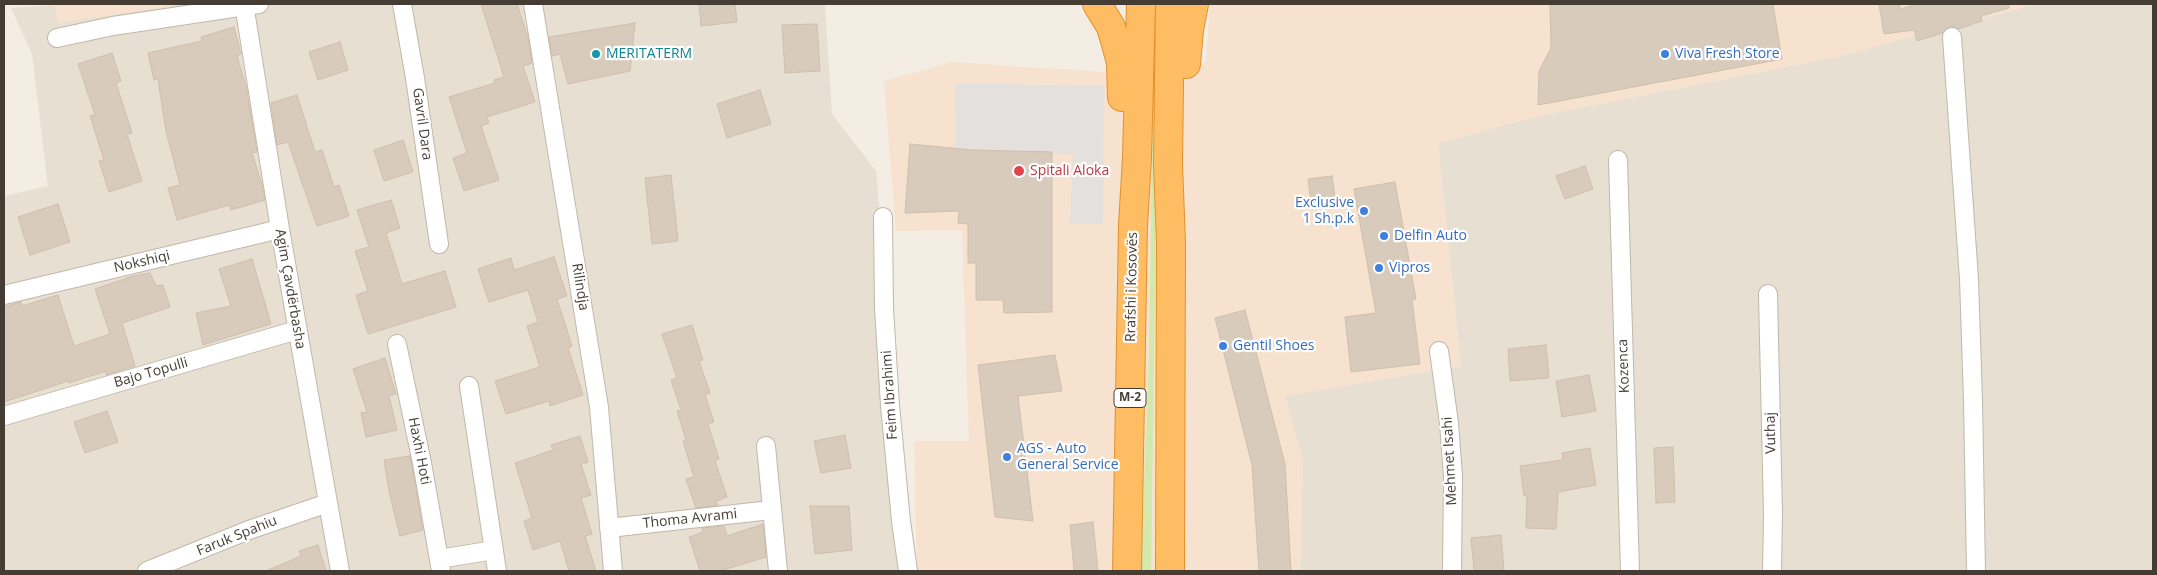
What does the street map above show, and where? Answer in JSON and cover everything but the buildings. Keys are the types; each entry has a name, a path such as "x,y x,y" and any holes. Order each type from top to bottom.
{"highway":[{"path":"1097,4 1111,27 1120,63 1123,166 1133,225"},
{"name":"Rrafshi i Kosovës","path":"1127,571 1133,225 1137,158 1141,4"},
{"path":"1170,4 1168,165 1171,242 1170,571"},
{"path":"1171,242 1182,175 1187,52 1194,4"}],"street":[{"name":"Gavril Dara","path":"402,4 415,78 439,244"},
{"name":"Rilindja","path":"533,4 599,407 613,571"},
{"path":"57,38 113,26 249,5"},
{"name":"Agim Çavdërbasha","path":"249,5 280,229 340,571"},
{"path":"1952,37 1969,280 1976,571"},
{"name":"Kozenca","path":"1618,160 1630,571"},
{"name":"Feim Ibrahimi","path":"883,217 884,308 890,405 901,521 908,571"},
{"name":"Nokshiqi","path":"4,295 280,229"},
{"name":"Vuthaj","path":"1768,294 1773,514 1772,571"},
{"name":"Bajo Topulli","path":"4,416 297,330"},
{"name":"Haxhi Hoti","path":"397,344 422,463 440,565 494,550"},
{"name":"Mehmet Isahi","path":"1439,351 1449,423 1453,478 1452,571"},
{"path":"469,386 498,571"},
{"path":"766,446 778,571"},
{"name":"Faruk Spahiu","path":"147,571 249,530 328,503"},
{"name":"Thoma Avrami","path":"610,528 771,510"}],"shaded area":[{"path":"54,4 188,4 58,23"},
{"path":"72,4 825,4 832,114 876,171 912,571 4,571 4,196 48,186 32,54 11,8"},
{"path":"1210,4 2036,4 1840,56 1544,115 1438,143 1461,366 1285,396 1303,462 1300,571 917,571 914,441 969,441 962,230 896,231 884,81 952,62 1104,72 1206,63"},
{"path":"2036,4 2153,4 2153,571 1300,571 1303,462 1285,396 1461,366 1438,143 1544,115 1840,56"},
{"path":"955,83 1104,86 1103,224 1070,224 1073,154 956,149"}],"green space":[{"path":"1154,4 1159,4 1151,571 1141,571 1149,356"}],"place":[{"name":"MERITATERM","path":"596,54"},
{"name":"Viva Fresh Store","path":"1665,54"},
{"name":"Spitali Aloka","path":"1019,171"},
{"name":"Exclusive 1 Sh.p.k","path":"1364,211"},
{"name":"Delfin Auto","path":"1384,236"},
{"name":"Vipros","path":"1379,268"},
{"name":"Gentil Shoes","path":"1223,346"},
{"name":"AGS - Auto General Service","path":"1007,457"}]}
